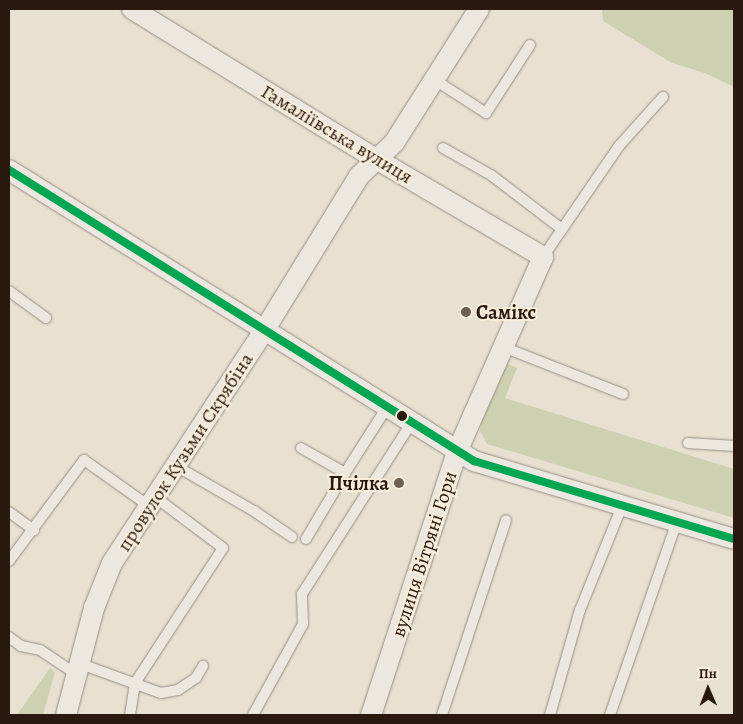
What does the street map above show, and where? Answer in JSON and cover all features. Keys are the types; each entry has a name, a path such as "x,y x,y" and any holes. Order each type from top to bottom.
{"street":[{"name":"Гамаліївська вулиця","path":"132,9 376,159 543,257"},
{"name":"провулок Кузьми Скрябіна","path":"66,715 77,668 101,586 152,502 264,329 359,176 394,143 478,9"},
{"path":"9,170 474,461 734,539"},
{"name":"вулиця Вітряні Гори","path":"371,715 457,452 543,257"}],"lane":[{"path":"435,80 486,113 530,45"},
{"path":"543,257 619,146 663,97"},
{"path":"443,148 491,175 562,229"},
{"path":"9,291 46,318"},
{"path":"503,347 623,394"},
{"path":"306,539 313,522 386,406"},
{"path":"252,715 303,624 302,594 412,422"},
{"path":"688,444 734,446"},
{"path":"301,448 344,473"},
{"path":"9,561 34,530 84,460 223,548 135,682 130,715"},
{"path":"176,466 254,511 292,537"},
{"path":"550,715 580,610 622,506"},
{"path":"9,512 34,530"},
{"path":"442,715 506,520"},
{"path":"610,715 677,522"},
{"path":"9,637 21,646 40,650 77,668 135,682 161,693 178,690 196,678 203,666"}],"green space":[{"path":"602,9 734,9 734,87 705,73 672,63 603,21"},
{"path":"505,363 517,368 505,398 734,469 734,518 487,444 480,431 483,416"},
{"path":"50,668 55,672 43,715 17,715"}],"transit line":[{"path":"9,170 474,461 734,539"}],"place":[{"name":"Самікс","path":"466,312"},
{"name":"Пчілка","path":"399,483"}]}
